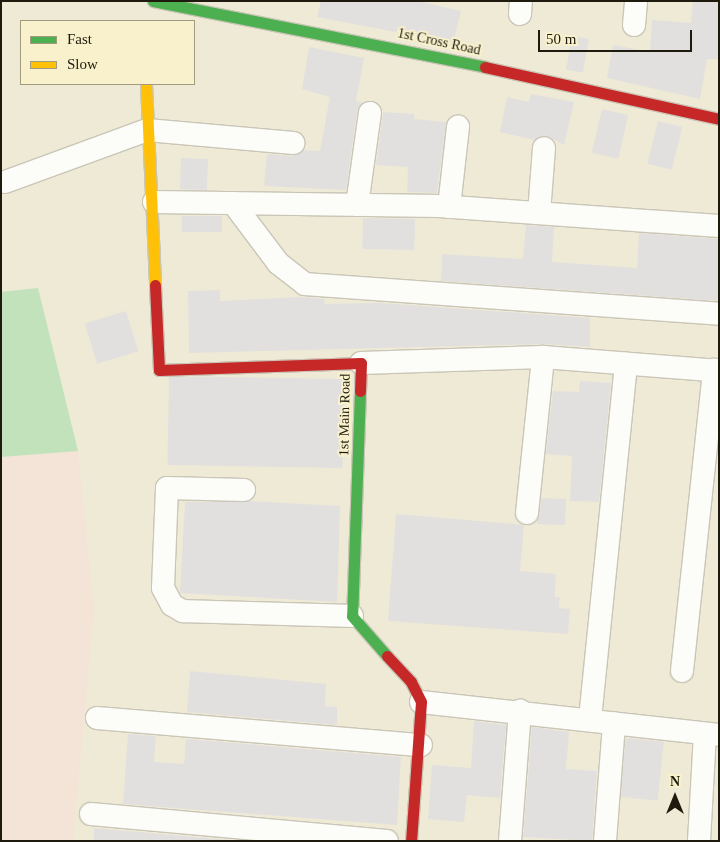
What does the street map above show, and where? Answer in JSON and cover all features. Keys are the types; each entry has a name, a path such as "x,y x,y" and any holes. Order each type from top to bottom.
{"street":[{"path":"144,1 145,15"},
{"name":"1st Cross Road","path":"153,1 443,57 719,119"},
{"path":"634,26 636,1"},
{"name":"1st Main Road","path":"146,85 147,130 154,202 159,370 361,363 352,616"},
{"path":"357,205 370,113"},
{"path":"449,207 458,127"},
{"path":"5,182 147,130 293,144"},
{"path":"539,213 544,148"},
{"path":"154,202 449,207 719,226"},
{"path":"233,203 278,263 305,284 719,314"},
{"path":"361,363 543,357 716,371 682,671"},
{"path":"527,512 543,357"},
{"path":"590,719 626,364"},
{"path":"244,490 167,488 163,588 172,605 183,611 352,616 411,682 421,702 421,745 411,841"},
{"path":"421,702 520,710 712,734 699,841"},
{"path":"510,841 520,710"},
{"path":"97,718 421,745"},
{"path":"605,841 614,723"},
{"path":"91,814 387,841"}],"shaded area":[{"path":"78,451 94,609 73,841 1,841 1,457"}],"green space":[{"path":"38,288 78,451 1,457 1,292"}],"building":[{"path":"321,1 418,1 461,11 453,43 317,17"},
{"path":"693,1 719,1 719,59 707,59 700,99 607,78 613,45 650,52 652,20 691,23"},
{"path":"572,36 589,39 583,72 566,69"},
{"path":"309,47 364,58 356,101 363,103 357,111 346,190 264,186 267,154 292,156 304,150 320,151 330,97 302,89"},
{"path":"531,94 574,102 564,145 545,135 534,140 500,132 507,97 529,102"},
{"path":"602,109 628,115 618,159 592,153"},
{"path":"383,112 414,114 414,119 446,122 437,193 407,192 408,167 376,165"},
{"path":"658,121 682,127 672,170 647,164"},
{"path":"181,158 208,159 207,190 180,189"},
{"path":"182,216 222,216 222,232 182,232"},
{"path":"363,218 415,219 414,250 362,249"},
{"path":"526,225 554,227 552,262 637,268 639,233 719,239 719,301 441,281 442,254 523,259"},
{"path":"220,290 220,301 303,297 324,299 325,304 381,303 590,318 590,347 543,344 189,353 188,291"},
{"path":"126,311 138,351 97,364 85,324"},
{"path":"169,376 344,379 342,468 167,465"},
{"path":"580,381 611,383 599,502 570,501 572,456 546,454 553,391 579,392"},
{"path":"542,498 566,499 565,525 537,524"},
{"path":"250,501 340,506 337,602 180,593 185,502"},
{"path":"396,514 524,525 520,571 556,574 555,597 560,597 559,608 570,609 568,634 388,621"},
{"path":"190,671 326,684 325,706 337,707 337,725 187,712"},
{"path":"474,721 506,725 500,798 467,795 464,822 428,819 432,765 471,768"},
{"path":"532,727 569,732 566,769 597,771 592,841 523,837"},
{"path":"128,734 156,736 154,762 184,764 186,739 401,757 397,825 123,804"},
{"path":"626,738 664,742 658,801 620,797"},
{"path":"94,828 240,841 94,841"}],"traffic: fast":[{"path":"153,1 485,67"},
{"path":"360,391 352,616 387,656"}],"traffic: slow":[{"path":"146,85 155,285"}],"traffic: jam":[{"path":"485,67 719,119"},
{"path":"155,285 159,370 361,363 360,391"},
{"path":"387,656 411,682 421,702 411,841"}]}
